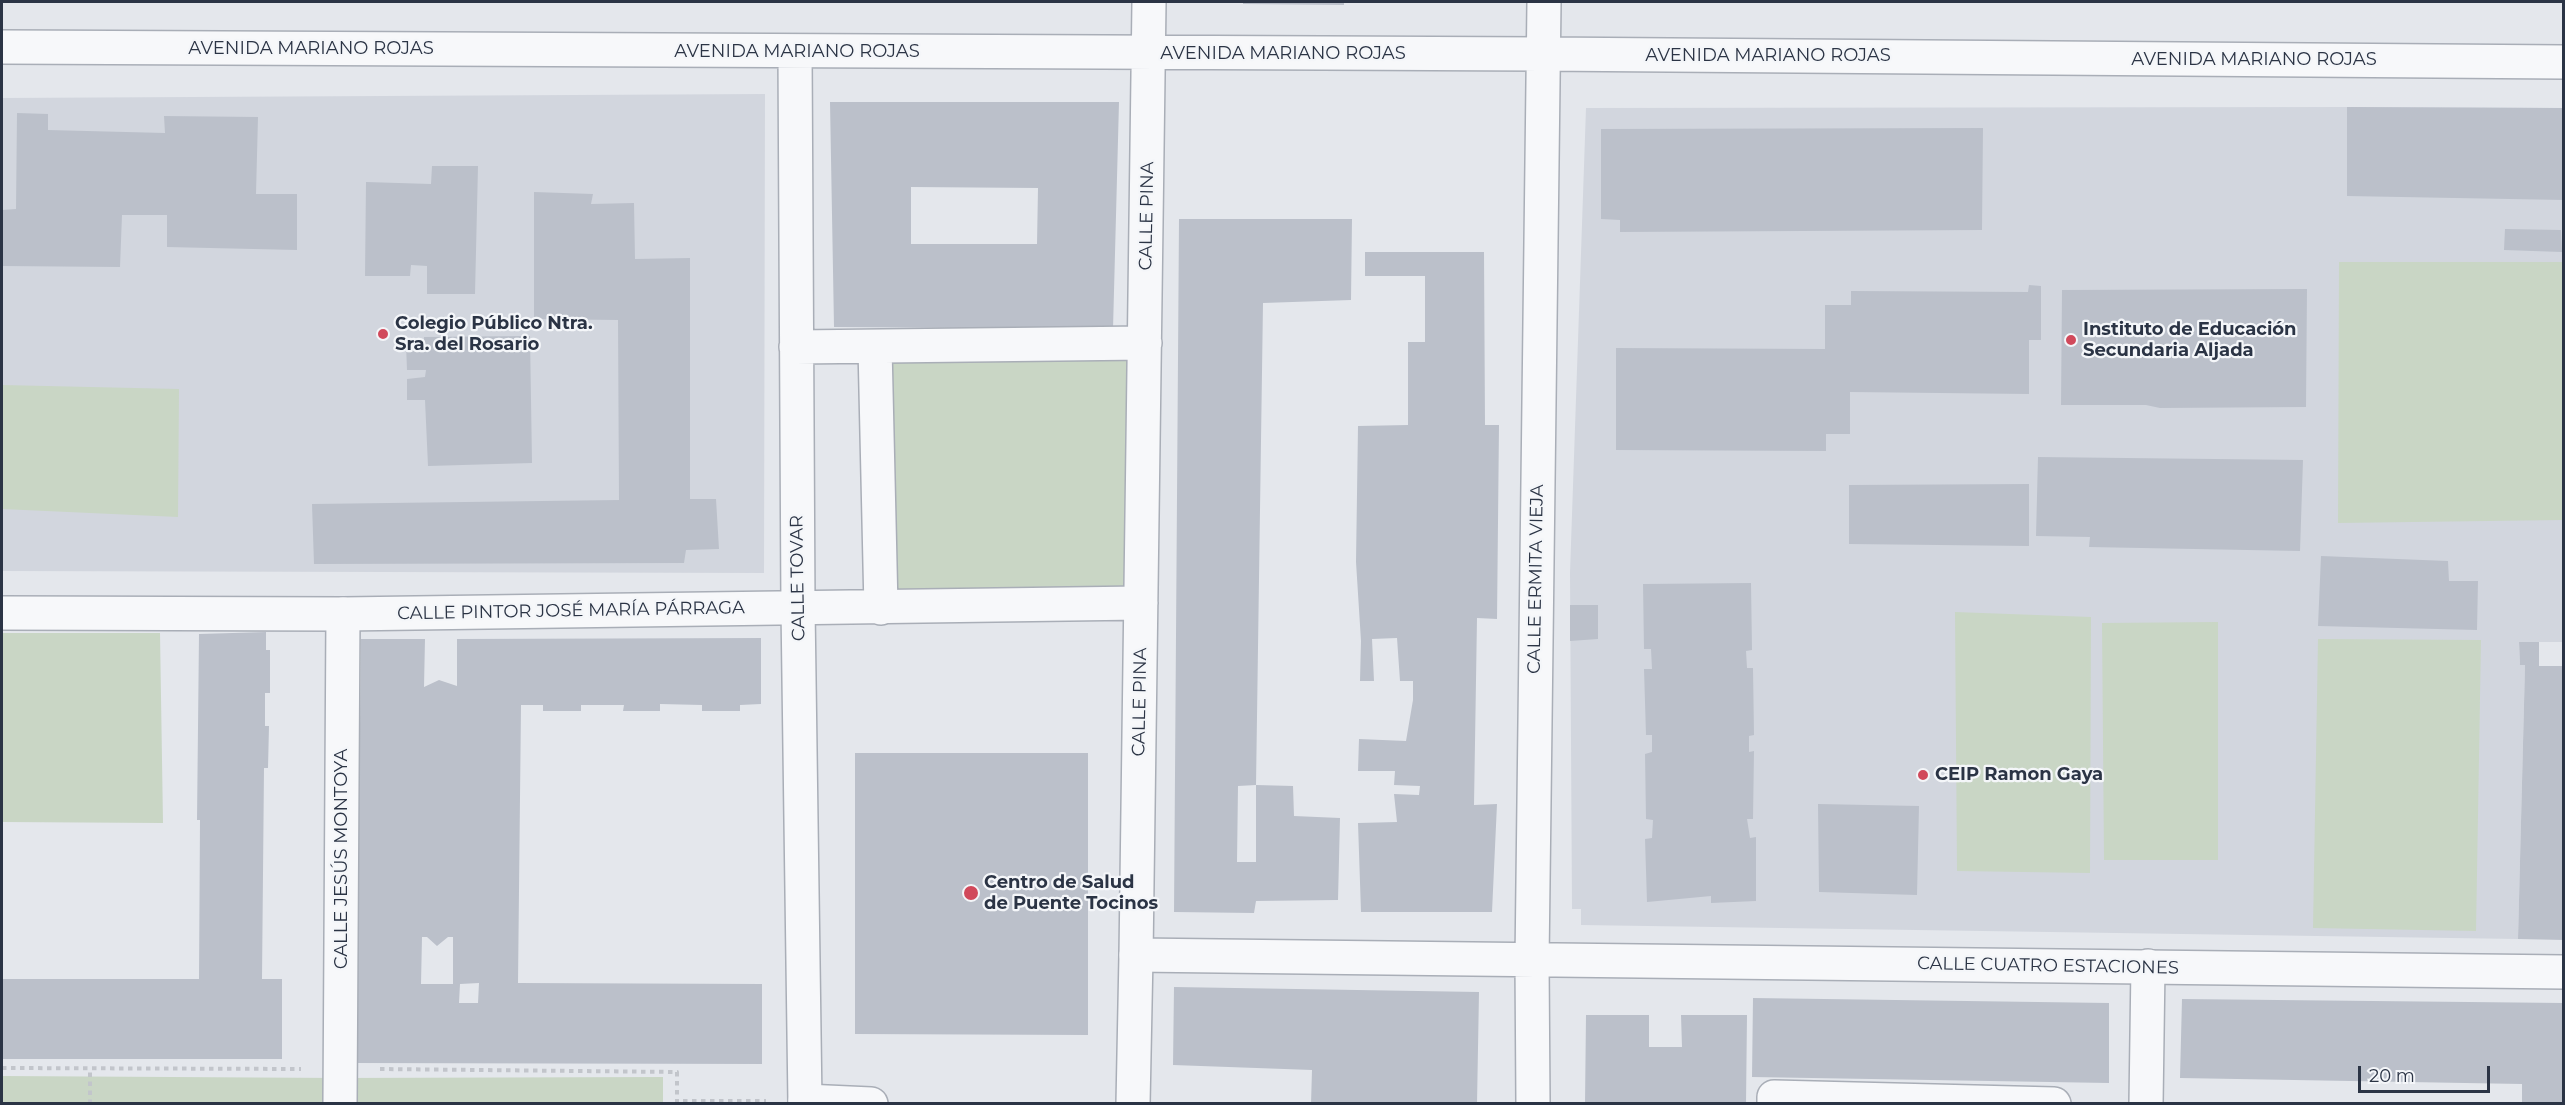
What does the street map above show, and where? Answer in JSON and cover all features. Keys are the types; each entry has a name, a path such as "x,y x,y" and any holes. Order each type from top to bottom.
{"street":[{"name":"CALLE PINA","path":"1132,1104 1149,2"},
{"name":"CALLE ERMITA VIEJA","path":"1533,1104 1532,961 1544,2"},
{"name":"AVENIDA MARIANO ROJAS","path":"2,47 1542,54 2564,63"},
{"name":"CALLE TOVAR","path":"795,52 798,608 805,1102"},
{"path":"796,346 1145,343"},
{"path":"875,347 881,608"},
{"name":"CALLE PINTOR JOSÉ MARÍA PÁRRAGA","path":"2,613 343,614 1141,603"},
{"name":"CALLE JESÚS MONTOYA","path":"340,1104 343,614"},
{"path":"1136,956 1532,961"},
{"name":"CALLE CUATRO ESTACIONES","path":"1532,961 2564,972"},
{"path":"2146,1104 2148,966"},
{"path":"1774,1104 1774,1097 2054,1104"},
{"path":"805,1102 871,1104"}],"path":[{"path":"90,1068 90,1104"},
{"path":"677,1104 677,1101 805,1102"}],"shaded area":[{"name":"Colegio Público Ntra. Sra. del Rosario","path":"765,94 764,573 2,571 2,98"},
{"name":"Instituto de Educación Secundaria Aljada","path":"1586,108 2563,108 2563,642 2519,642 2520,665 2525,665 2518,939 1581,925 1581,909 1572,909 1570,573"}],"green space":[{"path":"2339,262 2563,262 2563,520 2338,523"},
{"path":"1145,343 1141,603 881,608 875,347"},
{"path":"2,385 179,389 178,517 2,509"},
{"path":"1955,612 2091,617 2090,873 1957,871"},
{"path":"2218,622 2218,860 2104,860 2102,623"},
{"path":"2,633 160,633 163,823 3,822"},
{"path":"2318,639 2481,640 2476,931 2313,928"},
{"path":"2,1076 663,1077 663,1104 2,1104"}],"building":[{"path":"1243,2 1344,2 1344,5 1243,4"},
{"path":"830,102 1119,102 1113,329 834,327","holes":["911,187 1038,188 1037,244 911,244"]},
{"path":"2347,107 2564,108 2564,200 2347,196"},
{"path":"17,113 48,114 48,130 165,133 164,116 258,117 256,194 297,194 297,250 167,247 167,215 122,215 120,267 2,266 2,210 16,209"},
{"path":"1983,128 1982,230 1620,232 1620,220 1601,219 1601,129"},
{"path":"432,166 478,166 475,294 427,294 427,266 411,265 410,276 365,276 366,182 431,184"},
{"path":"534,192 593,194 591,204 634,203 635,259 690,258 690,499 716,499 719,549 686,550 684,563 314,564 312,504 619,500 618,320 534,319"},
{"path":"1179,219 1352,219 1351,300 1263,303 1256,785 1293,786 1294,816 1340,818 1338,900 1256,901 1254,913 1174,912","holes":["1256,785 1256,862 1237,862 1238,786"]},
{"path":"2505,229 2561,230 2562,252 2504,250"},
{"path":"1365,252 1484,252 1485,425 1499,425 1497,619 1477,618 1474,805 1497,804 1492,912 1361,912 1358,823 1397,822 1394,794 1419,795 1420,786 1394,785 1395,771 1358,771 1359,739 1406,741 1413,700 1413,681 1400,681 1397,638 1372,639 1374,681 1360,681 1361,641 1356,562 1358,426 1408,425 1408,342 1425,342 1425,276 1365,276"},
{"path":"2029,285 2041,286 2041,340 2029,340 2029,394 1850,392 1850,434 1826,434 1826,451 1616,450 1616,348 1825,349 1825,305 1851,305 1851,291 2028,292"},
{"path":"2307,289 2306,407 2160,408 2146,405 2061,405 2062,290"},
{"path":"530,336 532,463 428,466 425,400 407,400 407,379 425,377 426,370 407,370 406,344 424,342 424,337"},
{"path":"2038,457 2303,460 2300,551 2089,547 2090,537 2036,536"},
{"path":"2029,484 2029,546 1849,544 1849,485"},
{"path":"2321,556 2448,561 2449,581 2478,581 2477,630 2318,626"},
{"path":"1751,583 1752,650 1746,651 1747,668 1753,668 1754,735 1749,736 1749,752 1754,751 1753,819 1747,819 1750,838 1756,837 1756,901 1711,903 1711,896 1647,902 1645,839 1652,838 1653,820 1646,819 1645,754 1652,752 1652,735 1646,735 1644,669 1652,669 1651,649 1644,649 1643,584"},
{"path":"1570,605 1598,605 1598,639 1570,641"},
{"path":"266,632 266,650 270,650 270,693 265,693 265,726 269,726 268,768 264,768 262,979 282,979 282,1059 2,1059 2,979 199,979 200,820 197,820 199,634"},
{"path":"761,638 761,704 740,705 740,711 702,711 702,705 660,704 660,711 623,711 624,705 581,705 581,711 543,711 543,705 521,705 518,983 762,984 762,1064 356,1063 361,639 425,639 424,687 439,680 457,686 457,639","holes":["422,937 427,937 437,946 448,937 453,937 453,984 421,984","479,983 478,1003 459,1003 460,984"]},
{"path":"2519,642 2539,642 2539,666 2564,666 2564,940 2518,939 2525,665 2520,665"},
{"name":"Centro de Salud de Puente Tocinos","path":"855,753 1088,753 1088,1035 855,1034"},
{"path":"1818,804 1919,806 1917,895 1819,892"},
{"path":"1174,987 1479,992 1477,1104 1311,1104 1312,1070 1173,1065"},
{"path":"1753,998 2109,1003 2109,1083 1752,1077"},
{"path":"2182,999 2564,1003 2564,1104 2522,1104 2522,1084 2180,1078"},
{"path":"1586,1015 1649,1015 1649,1047 1682,1047 1681,1015 1747,1015 1746,1104 1585,1104"}],"place":[{"name":"Colegio Público Ntra. Sra. del Rosario","path":"383,334"},
{"name":"Instituto de Educación Secundaria Aljada","path":"2071,340"},
{"name":"CEIP Ramon Gaya","path":"1923,775"},
{"name":"Centro de Salud de Puente Tocinos","path":"971,893"}]}
